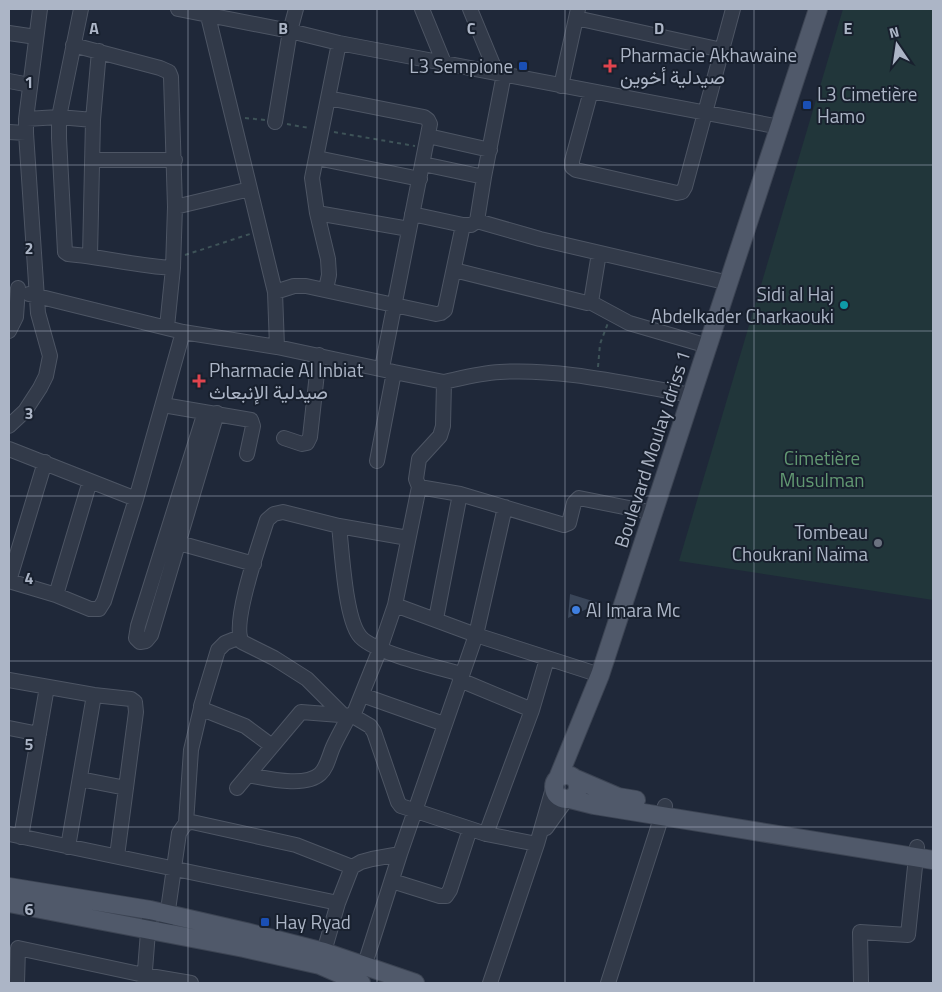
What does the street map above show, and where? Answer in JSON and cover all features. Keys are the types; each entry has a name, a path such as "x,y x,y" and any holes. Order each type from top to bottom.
{"main road":[{"name":"Boulevard Moulay Idriss 1","path":"568,799 576,794 578,790 565,780 579,729 600,675 654,513 818,9"},
{"path":"565,780 664,811"},
{"path":"568,799 594,805 664,811 925,853"},
{"path":"9,887 168,914 322,958 361,977 415,983"},
{"path":"9,903 244,948 322,958"}],"street":[{"path":"9,332 16,317 20,293 26,119 40,9"},
{"path":"81,9 59,117 65,252 149,267 173,264"},
{"path":"178,9 290,31 339,43 780,127"},
{"path":"275,122 290,31 296,9"},
{"path":"422,9 444,63"},
{"path":"412,214 463,225 471,225 477,221 490,150 500,73 470,9"},
{"path":"591,91 572,167 576,170 677,193 682,192 685,187 733,9"},
{"path":"560,86 577,14 722,50"},
{"path":"208,16 275,292 277,347"},
{"path":"9,32 36,37"},
{"path":"326,290 329,275 328,259 317,214 312,178 339,43"},
{"path":"74,45 160,68 169,72 172,79 175,207 173,264 167,327"},
{"path":"90,256 93,120 99,51"},
{"path":"9,82 30,85"},
{"path":"328,98 424,117 430,124 394,305 377,461"},
{"path":"26,119 59,117 93,120"},
{"path":"9,132 26,134"},
{"path":"427,142 490,150"},
{"path":"317,158 420,179"},
{"path":"92,160 175,160"},
{"path":"423,164 484,177"},
{"path":"175,207 250,189"},
{"path":"317,214 409,228"},
{"path":"477,221 540,240 729,284"},
{"path":"275,292 294,286 326,290 436,314 441,313 445,310 463,225"},
{"path":"590,302 599,253"},
{"path":"454,270 583,302 590,302 629,323 708,346"},
{"path":"20,293 183,332 319,355 444,382 475,374 546,372 692,395"},
{"path":"9,426 25,411 46,376 50,356 38,313 20,293"},
{"path":"45,462 9,580 56,595 90,609 101,607 136,499 183,332"},
{"path":"284,438 302,444 307,443 310,438 319,355"},
{"path":"248,775 298,781 309,780 315,777 324,769 348,716 362,695 395,605 419,487 416,479 419,459 440,436 443,426 444,382"},
{"path":"163,405 248,418 252,421 247,454"},
{"path":"188,487 178,547 158,586 163,546 188,487 211,412"},
{"path":"9,449 136,499"},
{"path":"56,595 90,481"},
{"path":"419,487 460,494 564,525 569,523 574,503 579,498 654,513"},
{"path":"436,619 460,494"},
{"path":"361,977 400,854 476,635 504,507"},
{"path":"408,538 339,526 283,512 274,514 267,520 242,603 240,637 242,642 291,668 307,679 348,716 370,726 374,732 398,802 405,809 486,834 537,844"},
{"path":"339,526 349,604 359,635 366,642 380,649 461,677 532,710"},
{"path":"163,546 178,547 254,564"},
{"path":"395,605 476,635 600,675"},
{"path":"144,979 157,931 168,914 179,833 186,823 191,750 201,708 200,705 218,650 225,643 240,637"},
{"path":"486,834 532,710 547,659"},
{"path":"9,680 47,688 130,699 135,702 136,712 117,856"},
{"path":"47,688 39,734 15,835 338,903"},
{"path":"68,847 94,695"},
{"path":"362,695 444,724"},
{"path":"201,708 245,726 272,746"},
{"path":"237,788 301,712 348,716"},
{"path":"9,728 39,734"},
{"path":"80,779 126,788"},
{"path":"490,983 537,844 565,780"},
{"path":"537,844 554,816 568,799"},
{"path":"608,983 664,811"},
{"path":"186,823 192,822 244,832 296,845 352,867"},
{"path":"392,881 440,896 446,896 450,890 470,829"},
{"path":"861,983 860,932 908,935 925,853"},
{"path":"322,958 338,903 352,867 372,859 400,854"},
{"path":"150,910 157,931"},
{"path":"17,983 14,947 144,979 191,983"}],"path":[{"path":"323,130 427,142"},
{"path":"173,264 260,231"},
{"path":"596,379 600,344 611,313"}],"green space":[{"name":"Cimetière Musulman","path":"843,9 933,9 933,600 679,561"}],"building":[{"name":"Sidi al Haj Abdelkader Charkaouki","path":"848,300 849,308 840,309 839,301"},
{"name":"Al Imara Mc","path":"570,594 599,603 568,618"}],"place":[{"name":"L3 Sempione","path":"523,66"},
{"name":"Pharmacie Akhawaine صيدلية أخوين","path":"610,66"},
{"name":"L3 Cimetière Hamo","path":"807,105"},
{"name":"Sidi al Haj Abdelkader Charkaouki","path":"844,305"},
{"name":"Pharmacie Al Inbiat صيدلية الإنبعاث","path":"199,381"},
{"name":"Tombeau Choukrani Naïma","path":"878,543"},
{"name":"Al Imara Mc","path":"576,610"},
{"name":"Hay Ryad","path":"265,922"}]}
